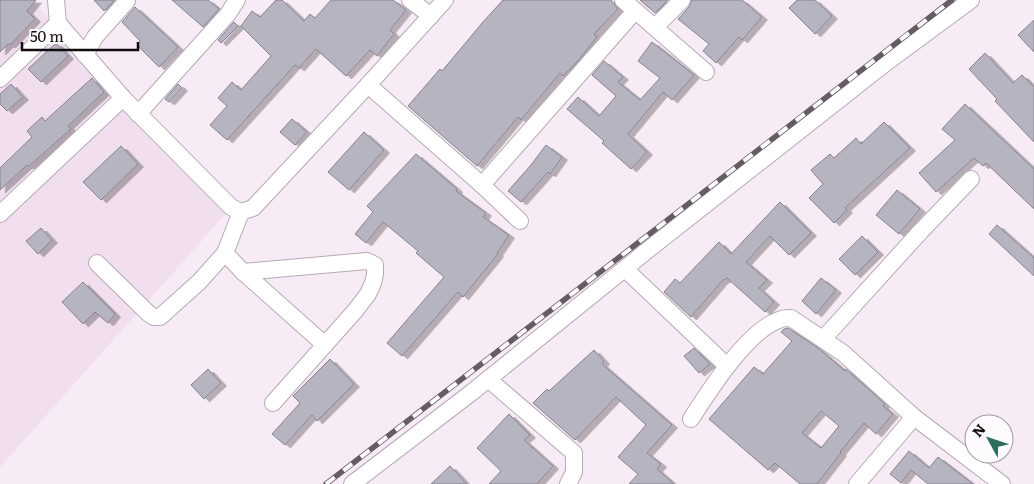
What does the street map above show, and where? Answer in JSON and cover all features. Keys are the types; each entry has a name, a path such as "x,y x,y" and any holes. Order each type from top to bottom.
{"street":[{"path":"56,0 58,23 122,98 231,207 242,212 253,208 445,0"},
{"path":"138,114 228,14 237,0"},
{"path":"410,0 431,16"},
{"path":"655,27 682,0"},
{"path":"352,484 488,379 879,68 971,0"},
{"path":"85,55 95,37 127,1"},
{"path":"482,185 629,5 706,72"},
{"path":"0,79 58,23"},
{"path":"368,85 520,221"},
{"path":"0,214 122,98"},
{"path":"823,339 921,230 971,179"},
{"path":"97,263 148,313 154,317 160,317 199,282 225,253 242,212"},
{"path":"225,253 243,272 325,345"},
{"path":"243,272 367,261 375,265 373,283 368,294 273,402"},
{"path":"625,269 727,366"},
{"path":"691,419 727,366 750,342 779,320 791,318 843,353 914,417 1002,484"},
{"path":"488,379 574,453 574,472 568,484"},
{"path":"857,484 914,417"}],"shaded area":[{"path":"0,0 32,0 229,210 0,467"}],"building":[{"path":"0,0 36,0 27,11 35,19 10,45 8,44 0,52"},
{"path":"94,0 115,0 104,11"},
{"path":"172,0 208,0 219,9 203,27"},
{"path":"276,0 282,0 304,21 310,14 315,18 331,0 393,0 406,10 390,30 394,34 377,56 370,50 346,76 316,49 299,68 295,65 227,140 210,125 227,106 218,98 232,82 241,90 271,56 241,26 252,11 260,17"},
{"path":"503,0 611,0 618,9 594,34 597,37 577,62 563,76 560,73 521,120 518,117 477,166 408,106 440,69 442,71"},
{"path":"640,0 668,0 655,13"},
{"path":"692,0 742,0 762,17 742,40 739,37 716,63 703,51 709,44 678,19 689,7"},
{"path":"797,0 815,0 832,16 815,34 789,8"},
{"path":"135,7 178,47 159,67 137,45 140,41 122,22"},
{"path":"1034,20 1034,52 1018,35"},
{"path":"234,22 238,26 221,43 218,40"},
{"path":"652,42 694,75 672,100 663,92 628,134 647,152 631,169 602,143 604,141 567,109 578,97 599,116 616,96 592,75 604,61 623,77 618,82 640,100 660,78 638,61"},
{"path":"56,43 68,56 41,82 28,69"},
{"path":"985,53 1013,83 1022,75 1034,87 1034,142 995,101 997,99 969,69"},
{"path":"92,78 104,92 68,126 71,129 0,190 0,168 32,137 27,131 42,117 45,121"},
{"path":"11,84 23,97 7,111 0,104 0,94"},
{"path":"178,84 182,88 169,102 165,99"},
{"path":"965,104 1034,169 1034,209 986,163 983,166 974,158 936,192 919,173 955,140 942,129"},
{"path":"292,119 307,132 295,145 280,132"},
{"path":"884,122 910,148 845,208 847,210 834,223 809,198 823,184 811,170 830,154 834,158 856,138 861,144"},
{"path":"364,132 384,150 349,190 328,172"},
{"path":"546,145 562,157 550,174 548,172 521,202 508,191"},
{"path":"121,146 138,164 101,200 83,182"},
{"path":"416,154 457,189 456,191 486,213 483,217 509,235 498,254 463,297 458,292 402,356 387,343 444,277 416,253 418,251 383,222 366,243 355,234 373,212 367,206"},
{"path":"897,190 920,209 899,234 876,215"},
{"path":"780,202 811,233 789,255 770,236 746,262 767,280 759,288 774,302 765,312 727,278 722,281 691,317 664,292 675,279 680,283 719,242 731,254"},
{"path":"997,225 1034,258 1034,276 989,234"},
{"path":"41,228 52,240 38,254 26,241"},
{"path":"862,236 878,252 855,275 839,259"},
{"path":"821,278 836,290 816,314 802,301"},
{"path":"83,282 115,314 108,323 95,312 83,324 62,302"},
{"path":"788,328 818,348 845,371 846,369 885,404 883,406 893,414 876,434 864,423 817,484 800,484 775,463 768,470 709,419 754,367 763,374 792,341 781,332","holes":["821,411 839,426 821,448 802,433"]},
{"path":"694,348 710,364 699,373 684,356"},
{"path":"594,350 604,361 602,364 672,425 647,453 661,464 657,469 674,484 629,484 638,474 618,457 646,425 616,397 575,440 533,403"},
{"path":"330,359 354,384 317,421 312,415 285,445 272,434 300,403 293,396"},
{"path":"208,369 221,383 204,399 191,385"},
{"path":"509,414 530,435 524,440 553,466 537,484 489,484 501,471 477,448"},
{"path":"909,451 929,468 938,457 973,484 928,484 911,470 901,483 890,474"},
{"path":"450,466 467,484 431,484"}],"railway":[{"path":"326,484 952,0"}]}
